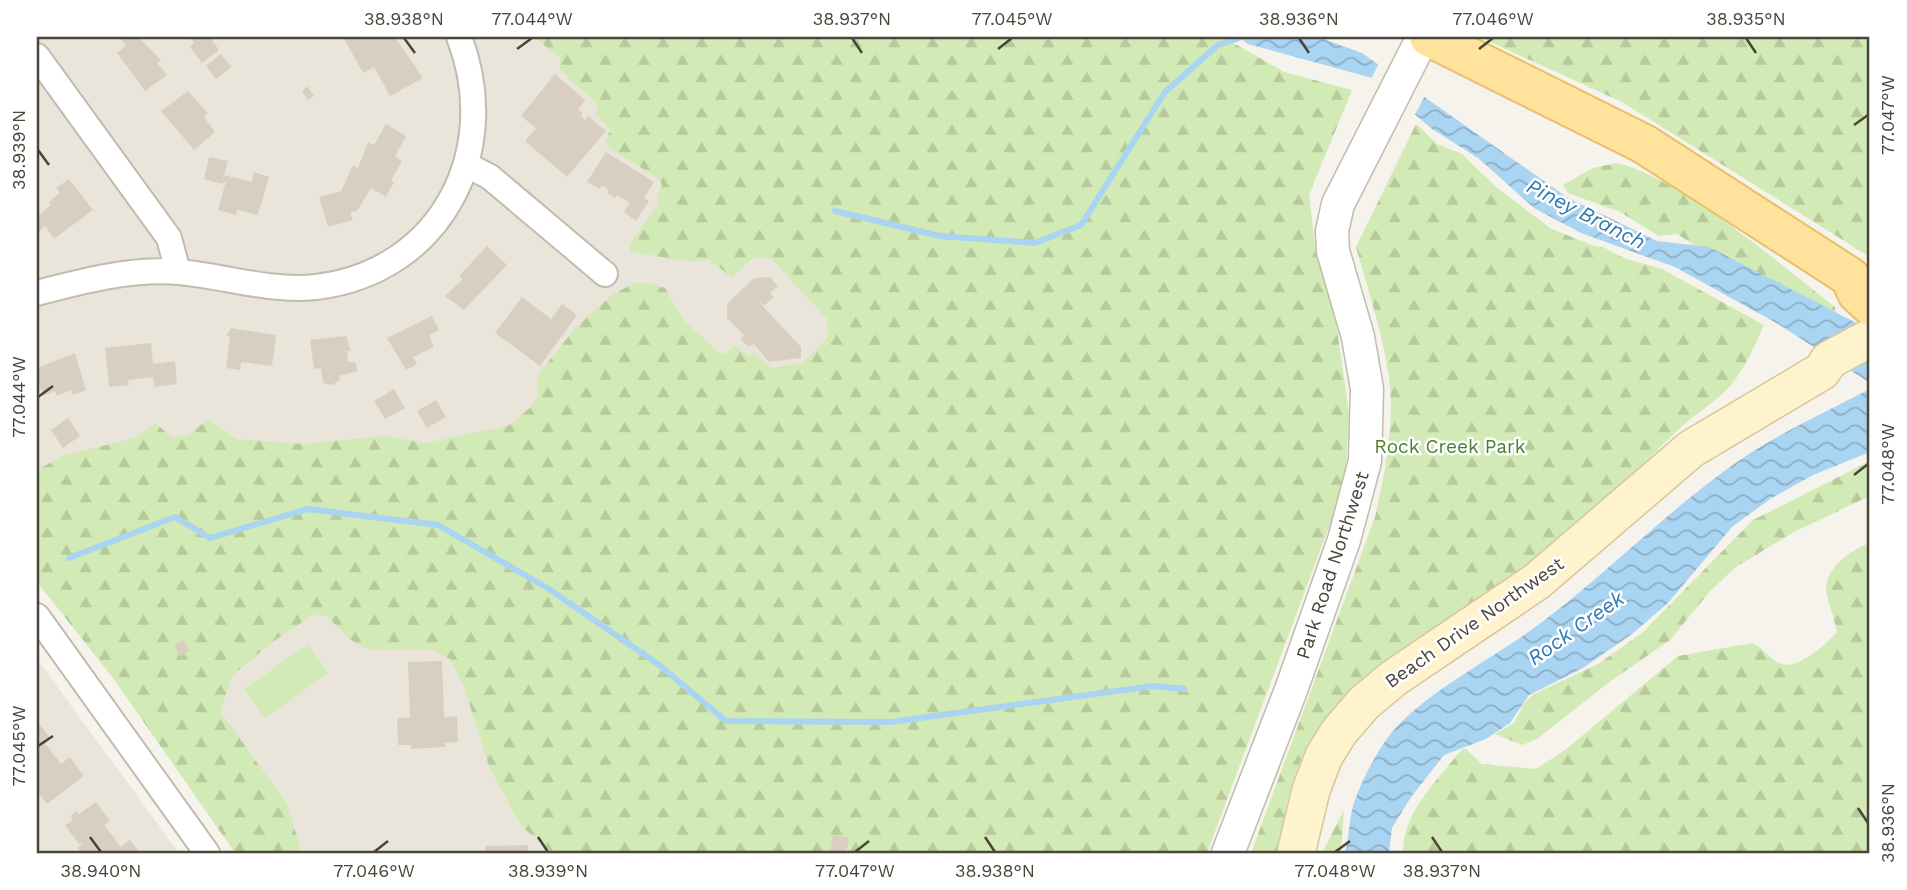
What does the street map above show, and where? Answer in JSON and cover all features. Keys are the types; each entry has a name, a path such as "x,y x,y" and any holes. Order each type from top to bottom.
{"main road":[{"path":"1429,37 1622,131 1863,286"},
{"name":"Beach Drive Northwest","path":"1296,853 1308,798 1324,755 1364,703 1394,678 1535,582 1691,449 1822,371 1829,360 1870,338"},
{"name":"Beach Drive Northwest","path":"1822,371 1841,370 1870,358"}],"street":[{"path":"37,293 112,276 178,272 292,288 320,287 356,278 391,261 428,231 452,199 467,165 475,108 471,76 459,37"},
{"name":"Park Road Northwest","path":"1228,853 1287,702 1344,540 1365,461 1368,416 1365,375 1358,337 1333,251 1332,231 1338,204 1423,37"},
{"path":"37,56 169,238 178,272"},
{"path":"467,165 490,177 605,274"},
{"path":"37,617 207,853"}],"shaded area":[{"path":"37,37 548,37 878,344 633,853 252,853 37,574"},
{"path":"37,659 179,853 37,853"}],"green space":[{"path":"533,37 1223,37 1284,72 1352,90 1309,195 1316,254 1336,321 1349,414 1345,484 1207,853 553,853 521,826 489,766 463,684 450,659 432,650 370,650 349,639 327,616 313,615 271,643 233,675 220,711 287,804 302,853 235,853 113,678 37,582 37,470 65,455 135,438 156,423 172,438 189,435 208,419 237,439 302,444 386,436 425,443 508,426 531,407 539,394 536,386 541,371 576,327 612,295 634,283 665,288 683,320 720,353 724,354 735,345 747,355 755,353 771,368 803,363 828,337 827,319 771,258 753,258 731,277 709,259 692,261 631,252 629,245 659,204 657,197 662,185 659,179 607,146 605,141 611,129 595,114 598,104 560,70 560,57"},
{"path":"1486,37 1870,37 1870,257 1622,102 1486,40"},
{"name":"Rock Creek Park","path":"1416,124 1437,144 1462,154 1496,187 1550,228 1603,247 1624,258 1662,269 1764,325 1745,364 1731,385 1684,424 1572,531 1527,569 1411,645 1347,695 1317,730 1300,763 1288,798 1278,853 1251,853 1375,517 1388,448 1391,395 1383,345 1356,247"},
{"path":"1617,163 1642,171 1669,185 1729,225 1835,307 1837,321 1714,258 1677,234 1659,236 1620,212 1568,193 1563,185 1593,168"},
{"path":"1870,461 1870,496 1794,532 1736,567 1711,590 1670,640 1612,680 1537,739 1522,745 1495,734 1514,723 1525,702 1534,694 1598,664 1642,633 1753,520"},
{"path":"1870,543 1870,853 1403,853 1405,838 1415,810 1462,749 1466,749 1482,764 1536,769 1565,750 1678,656 1752,643 1775,661 1786,665 1811,655 1837,632 1826,589 1831,573 1841,560"},
{"path":"308,644 328,673 265,718 244,689"},
{"path":"1344,810 1341,853 1322,853"}],"water":[{"name":"Piney Branch","path":"1239,37 1318,37 1362,53 1568,198 1657,241 1709,247 1870,330 1870,383 1778,324 1675,267 1581,233 1534,208 1478,158 1432,129 1372,78 1248,44"},
{"name":"Rock Creek","path":"1870,389 1870,452 1813,475 1770,499 1732,527 1668,603 1632,634 1583,668 1529,695 1510,723 1486,739 1444,755 1411,797 1392,828 1389,853 1345,853 1353,806 1367,772 1386,740 1415,709 1534,628 1687,500 1740,460 1788,431"}],"pier":[{"path":"1380,61 1427,92 1413,118 1370,81"}],"building":[{"path":"143,37 140,39 161,60 157,63 167,75 145,91 117,53 126,46 121,39"},
{"path":"210,37 219,50 202,63 190,47 194,43 191,39"},
{"path":"343,37 395,37 423,78 390,96 374,67 363,73"},
{"path":"221,54 232,67 216,79 206,66"},
{"path":"555,74 585,100 578,109 583,114 581,116 585,120 588,116 606,131 567,177 525,141 536,128 521,116"},
{"path":"307,86 314,96 308,100 302,91"},
{"path":"188,91 208,113 204,117 215,132 194,150 161,111"},
{"path":"386,124 406,136 395,156 402,161 391,180 394,182 386,197 371,188 357,211 350,212 353,220 328,227 319,197 341,191 353,165 358,168 368,142 374,145"},
{"path":"606,152 654,182 644,198 649,201 636,221 624,212 630,203 617,195 615,199 602,185 600,189 587,182"},
{"path":"209,157 228,161 224,175 252,182 254,172 269,177 258,215 237,210 236,215 218,210 226,181 222,184 204,179"},
{"path":"69,179 93,210 54,239 45,226 37,233 37,211 40,214 51,205 49,202 60,193 56,188"},
{"path":"487,246 507,265 464,310 445,296 463,279 459,276"},
{"path":"770,277 778,286 770,293 774,297 765,305 760,303 801,347 801,358 769,362 754,344 749,347 740,339 744,335 727,318 727,304 754,278"},
{"path":"522,297 551,319 562,304 577,315 540,366 495,333"},
{"path":"432,316 439,330 429,335 434,347 413,357 417,364 406,370 387,338"},
{"path":"231,328 276,335 272,366 241,362 240,370 226,368 230,336 226,336"},
{"path":"346,336 351,351 347,351 348,362 355,362 358,371 339,376 340,380 332,385 323,383 321,368 314,369 310,340"},
{"path":"151,343 153,364 175,361 177,384 154,387 153,377 128,380 129,385 109,387 105,348"},
{"path":"75,353 86,390 73,395 71,390 57,396 55,391 43,396 37,379 37,368"},
{"path":"394,389 405,408 385,419 374,401"},
{"path":"436,400 446,417 427,428 417,411"},
{"path":"68,418 80,436 63,448 51,430"},
{"path":"183,640 190,650 180,657 174,646"},
{"path":"442,661 444,717 457,716 458,742 445,743 445,747 411,749 411,745 398,745 397,718 410,718 408,662"},
{"path":"37,720 50,738 44,742 61,764 70,757 84,776 47,804 37,791"},
{"path":"96,802 110,821 104,825 121,847 130,840 140,853 82,853 77,848 84,843 79,844 65,825 73,820 70,816 77,811 79,814"},
{"path":"833,835 849,838 846,853 830,852"},
{"path":"528,845 528,853 485,853 485,846"}],"waterway":[{"path":"835,211 940,236 1035,243 1081,225 1165,92 1218,45 1242,37"},
{"path":"69,558 175,517 210,538 308,509 438,525 549,589 658,664 726,721 891,722 1153,686 1184,689"}]}
